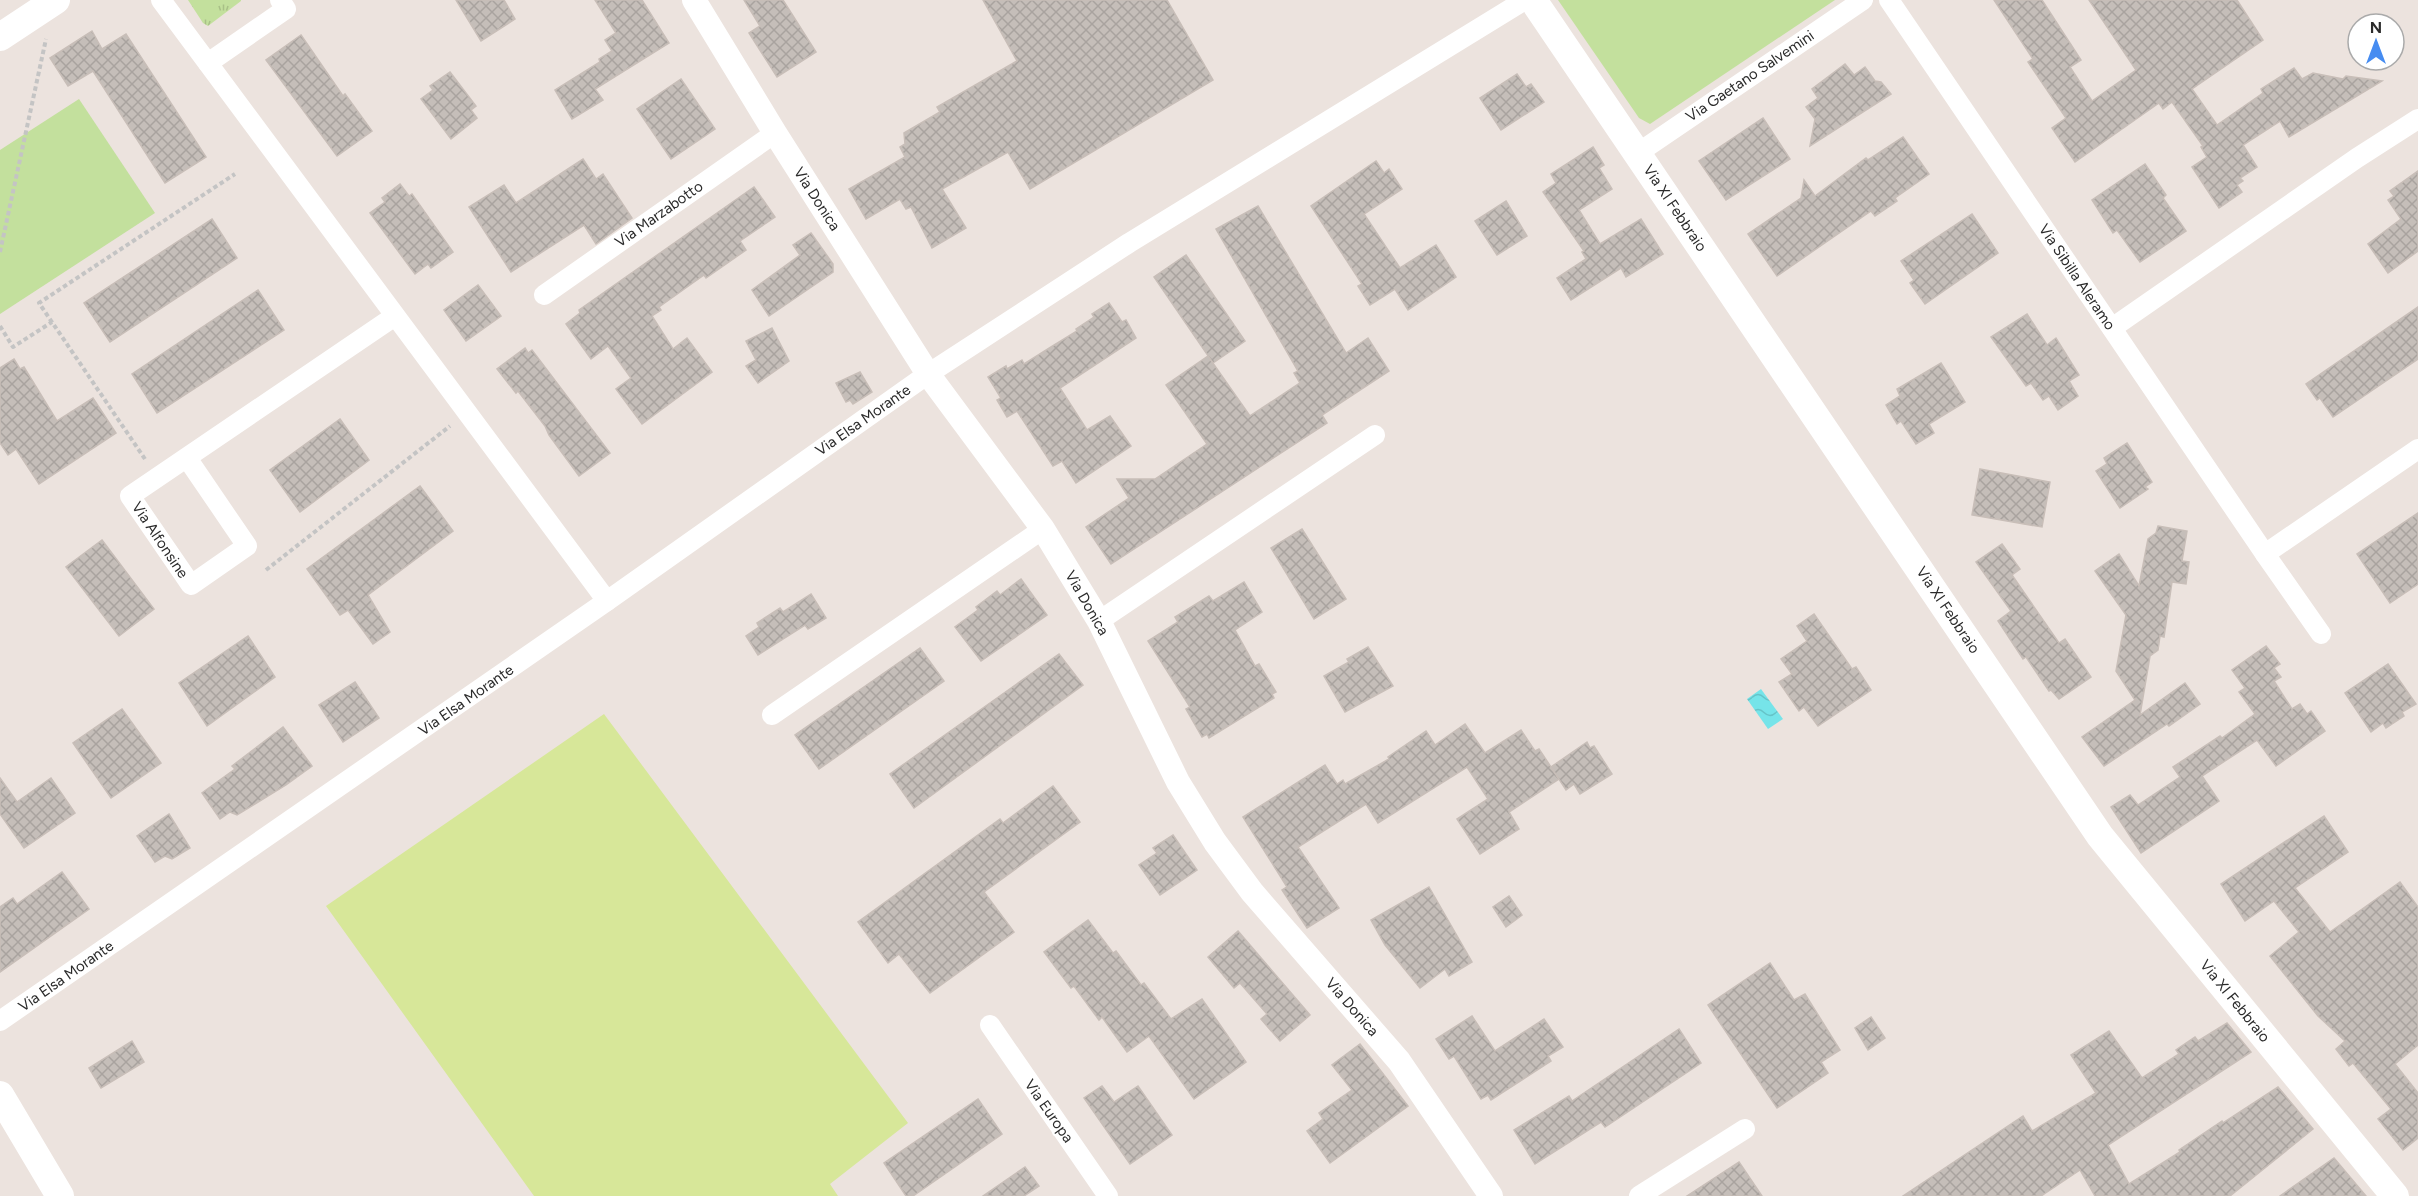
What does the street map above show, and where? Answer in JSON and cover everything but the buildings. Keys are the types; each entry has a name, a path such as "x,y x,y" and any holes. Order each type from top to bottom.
{"main road":[{"path":"0,37 55,0"},
{"name":"Via XI Febbraio","path":"1533,0 2100,836 2395,1196"},
{"path":"0,1095 60,1196"}],"street":[{"path":"161,0 608,602"},
{"path":"208,63 286,9 280,0"},
{"name":"Via Donica","path":"694,0 775,133 928,374 1043,530 1099,621 1178,782 1215,842 1252,892 1399,1061 1491,1196"},
{"name":"Via Elsa Morante","path":"0,1021 608,602 928,374 1129,243 1525,0"},
{"name":"Via Gaetano Salvemini","path":"1638,153 1863,0"},
{"name":"Via Sibilla Aleramo","path":"1889,0 2321,634"},
{"path":"2112,328 2347,165 2418,119"},
{"name":"Via Marzabotto","path":"544,295 775,133"},
{"name":"Via Alfonsine","path":"187,458 248,546 191,585 130,496 395,316"},
{"path":"1099,621 1375,435"},
{"path":"2265,554 2418,449"},
{"path":"772,715 1043,530"},
{"name":"Via Europa","path":"990,1025 1108,1196"},
{"path":"1639,1196 1745,1129"}],"path":[{"path":"0,252 55,0"},
{"path":"157,477 39,303 235,174"},
{"path":"0,326 13,346 52,322"},
{"path":"266,570 467,413"}],"green space":[{"path":"188,0 241,1 208,26 203,23"},
{"path":"1558,0 1835,0 1650,124 1639,118"},
{"path":"79,99 155,213 0,314 0,150"},
{"path":"604,714 908,1123 830,1184 838,1196 534,1196 326,906"}],"water":[{"path":"1761,689 1783,719 1768,729 1747,699"}]}
